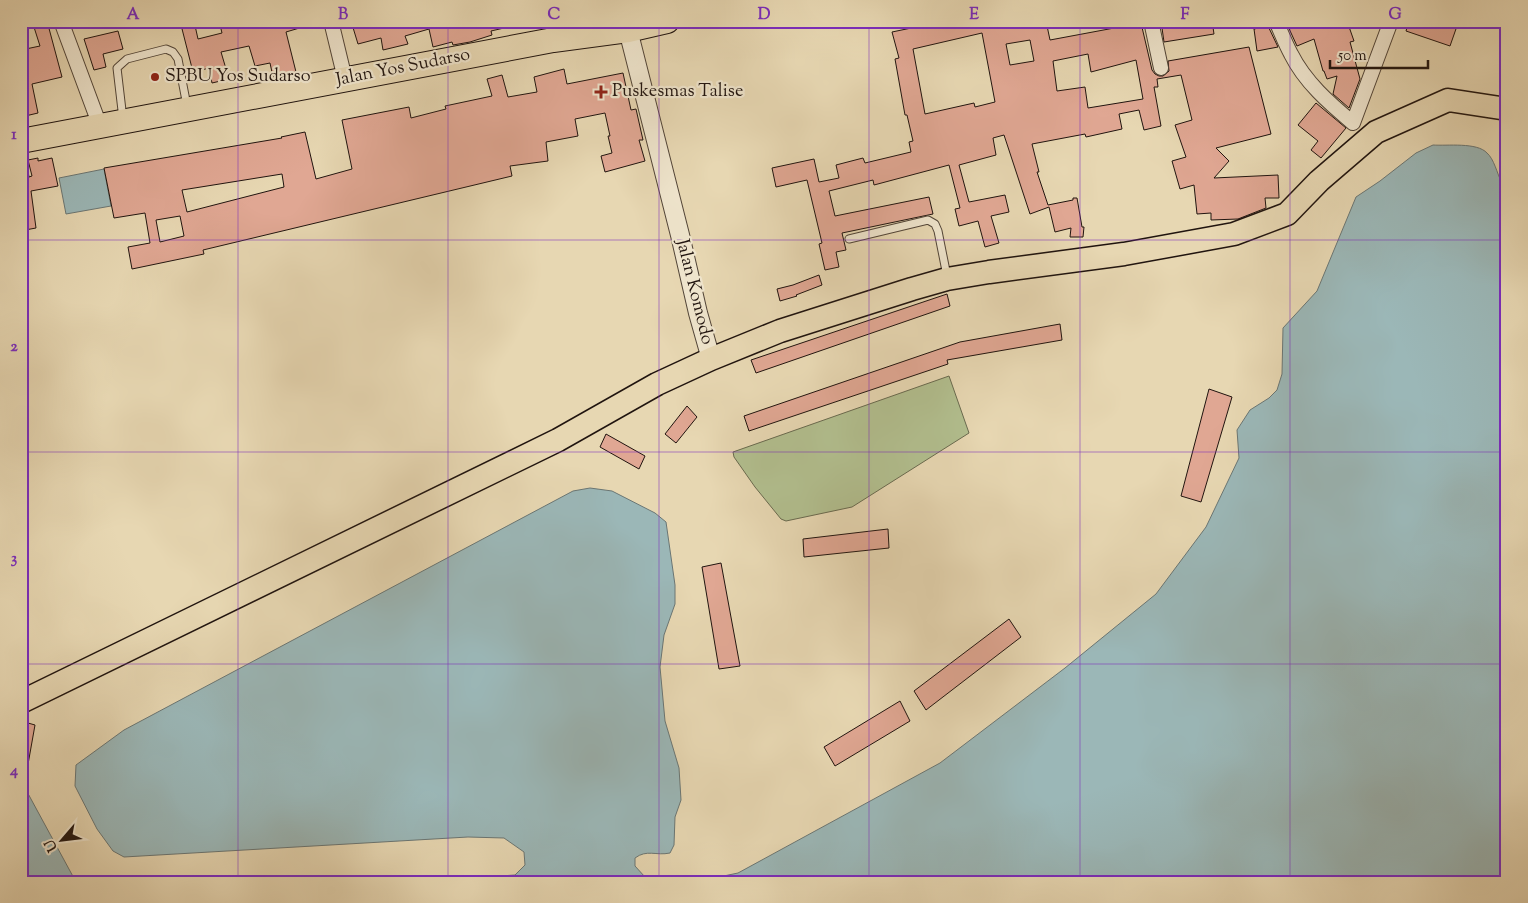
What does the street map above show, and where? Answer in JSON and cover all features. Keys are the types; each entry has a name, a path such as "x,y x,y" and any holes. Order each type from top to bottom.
{"highway":[{"name":"Jalan Yos Sudarso","path":"21,142 553,40 628,30 667,21"}],"main road":[{"name":"Jalan Komodo","path":"711,358 780,331 912,288 947,279 1124,254 1234,234 1287,214 1319,181 1376,132 1448,100 1507,109"},
{"path":"21,702 549,444 658,384 711,358"}],"street":[{"path":"61,21 100,126"},
{"path":"330,21 345,79"},
{"path":"1151,21 1161,68"},
{"path":"1276,21 1291,54 1305,76 1328,103 1353,123 1391,21"},
{"name":"Jalan Komodo","path":"628,30 698,313 711,358"}],"lane":[{"path":"123,122 117,68 127,59 166,49 173,52 178,60 188,110"},
{"path":"849,239 928,220 935,224 938,231 947,279"}],"green space":[{"path":"949,376 969,433 852,507 786,521 781,519 734,457 733,452"}],"water":[{"path":"1433,145 1476,147 1487,153 1492,159 1501,181 1507,181 1507,882 695,882 738,873 940,763 1065,668 1156,594 1206,527 1239,458 1237,430 1250,410 1269,398 1277,390 1282,374 1283,328 1317,291 1356,197 1416,153"},
{"path":"104,169 111,206 66,214 59,178"},
{"path":"590,488 612,491 655,513 666,522 675,585 675,604 664,635 660,667 665,721 679,768 681,800 675,817 674,845 670,853 648,853 635,858 635,866 645,877 660,882 411,882 515,875 525,865 524,852 504,838 468,837 124,857 113,851 97,829 75,786 76,765 124,730 573,491"},
{"path":"21,787 25,788 76,882 21,882"}],"building":[{"path":"47,21 62,77 32,84 38,113 21,117 21,50 40,46 33,24"},
{"path":"180,21 194,21 198,39 222,33 219,21 235,21 236,24 247,21 312,21 313,24 286,32 296,72 273,77 270,63 255,66 249,46 221,52 229,79 212,83 209,68 193,72"},
{"path":"351,21 372,21 374,27 402,21 466,21 467,26 484,21 516,21 517,25 491,31 492,35 470,42 453,45 452,42 433,47 429,29 405,36 408,44 383,50 381,38 358,44"},
{"path":"945,21 1046,21 1050,40 1141,23 1152,70 1159,76 1163,76 1169,71 1168,61 1249,47 1271,134 1216,148 1229,161 1214,178 1278,175 1279,198 1265,198 1266,208 1238,219 1211,220 1211,213 1197,214 1194,185 1180,189 1172,161 1186,157 1175,125 1192,120 1181,75 1157,79 1158,87 1154,87 1161,126 1144,130 1139,110 1119,114 1122,129 1086,137 1085,134 1032,144 1039,172 1037,172 1048,205 1077,198 1082,227 1084,227 1083,237 1070,237 1071,228 1055,232 1049,207 1030,214 1004,135 993,138 996,155 959,165 969,202 1005,195 1009,212 991,216 999,243 985,247 978,221 959,226 955,209 960,208 949,165 874,185 873,180 829,191 835,216 929,197 933,214 842,233 846,250 836,252 839,267 825,270 819,244 822,243 807,180 776,187 772,168 814,159 819,182 839,178 836,165 863,158 865,163 911,152 909,142 913,141 907,115 905,115 895,59 899,58 892,32","holes":["982,33 995,102 975,107 974,103 925,114 913,49","1030,40 1034,61 1010,65 1006,44","1088,54 1091,72 1136,60 1143,99 1088,108 1085,87 1057,91 1053,61"]},
{"path":"1161,21 1212,21 1214,34 1164,42"},
{"path":"1347,21 1354,41 1350,42 1360,79 1349,108 1333,94 1337,76 1327,79 1314,39 1297,46 1286,22"},
{"path":"1409,21 1443,21 1457,26 1450,46 1406,31"},
{"path":"1268,26 1278,47 1257,51 1254,29"},
{"path":"118,31 123,49 103,54 106,67 94,70 84,39"},
{"path":"564,69 567,84 623,73 631,110 636,109 643,140 639,140 645,161 605,172 601,156 612,153 605,113 575,119 578,136 546,142 548,161 510,166 512,176 203,250 204,254 132,269 128,247 150,243 145,213 114,218 104,168 282,138 305,132 316,179 352,169 342,120 409,107 411,118 446,109 445,106 492,96 487,79 502,75 508,97 537,92 534,77","holes":["282,174 284,187 187,212 182,190","180,216 184,236 160,242 156,220"]},
{"path":"1316,103 1346,128 1321,158 1311,150 1318,141 1298,125"},
{"path":"38,158 38,161 52,158 58,186 31,191 36,228 25,230 21,214 21,166 27,166 29,177 32,176 28,160"},
{"path":"819,275 822,285 780,301 777,289"},
{"path":"947,294 950,306 756,373 751,360"},
{"path":"1060,324 1062,340 947,360 948,364 749,431 744,416 960,342"},
{"path":"1209,389 1232,397 1201,502 1181,496"},
{"path":"687,406 697,417 676,443 665,434"},
{"path":"606,434 645,456 639,469 600,447"},
{"path":"888,529 889,548 804,557 803,539"},
{"path":"721,563 740,666 719,669 702,567"},
{"path":"1009,619 1021,637 926,710 914,691"},
{"path":"900,701 910,721 835,766 824,747"},
{"path":"21,721 35,725 27,770 21,770"}],"place":[{"name":"SPBU Yos Sudarso","path":"155,77"},
{"name":"Puskesmas Talise","path":"601,92"}]}
